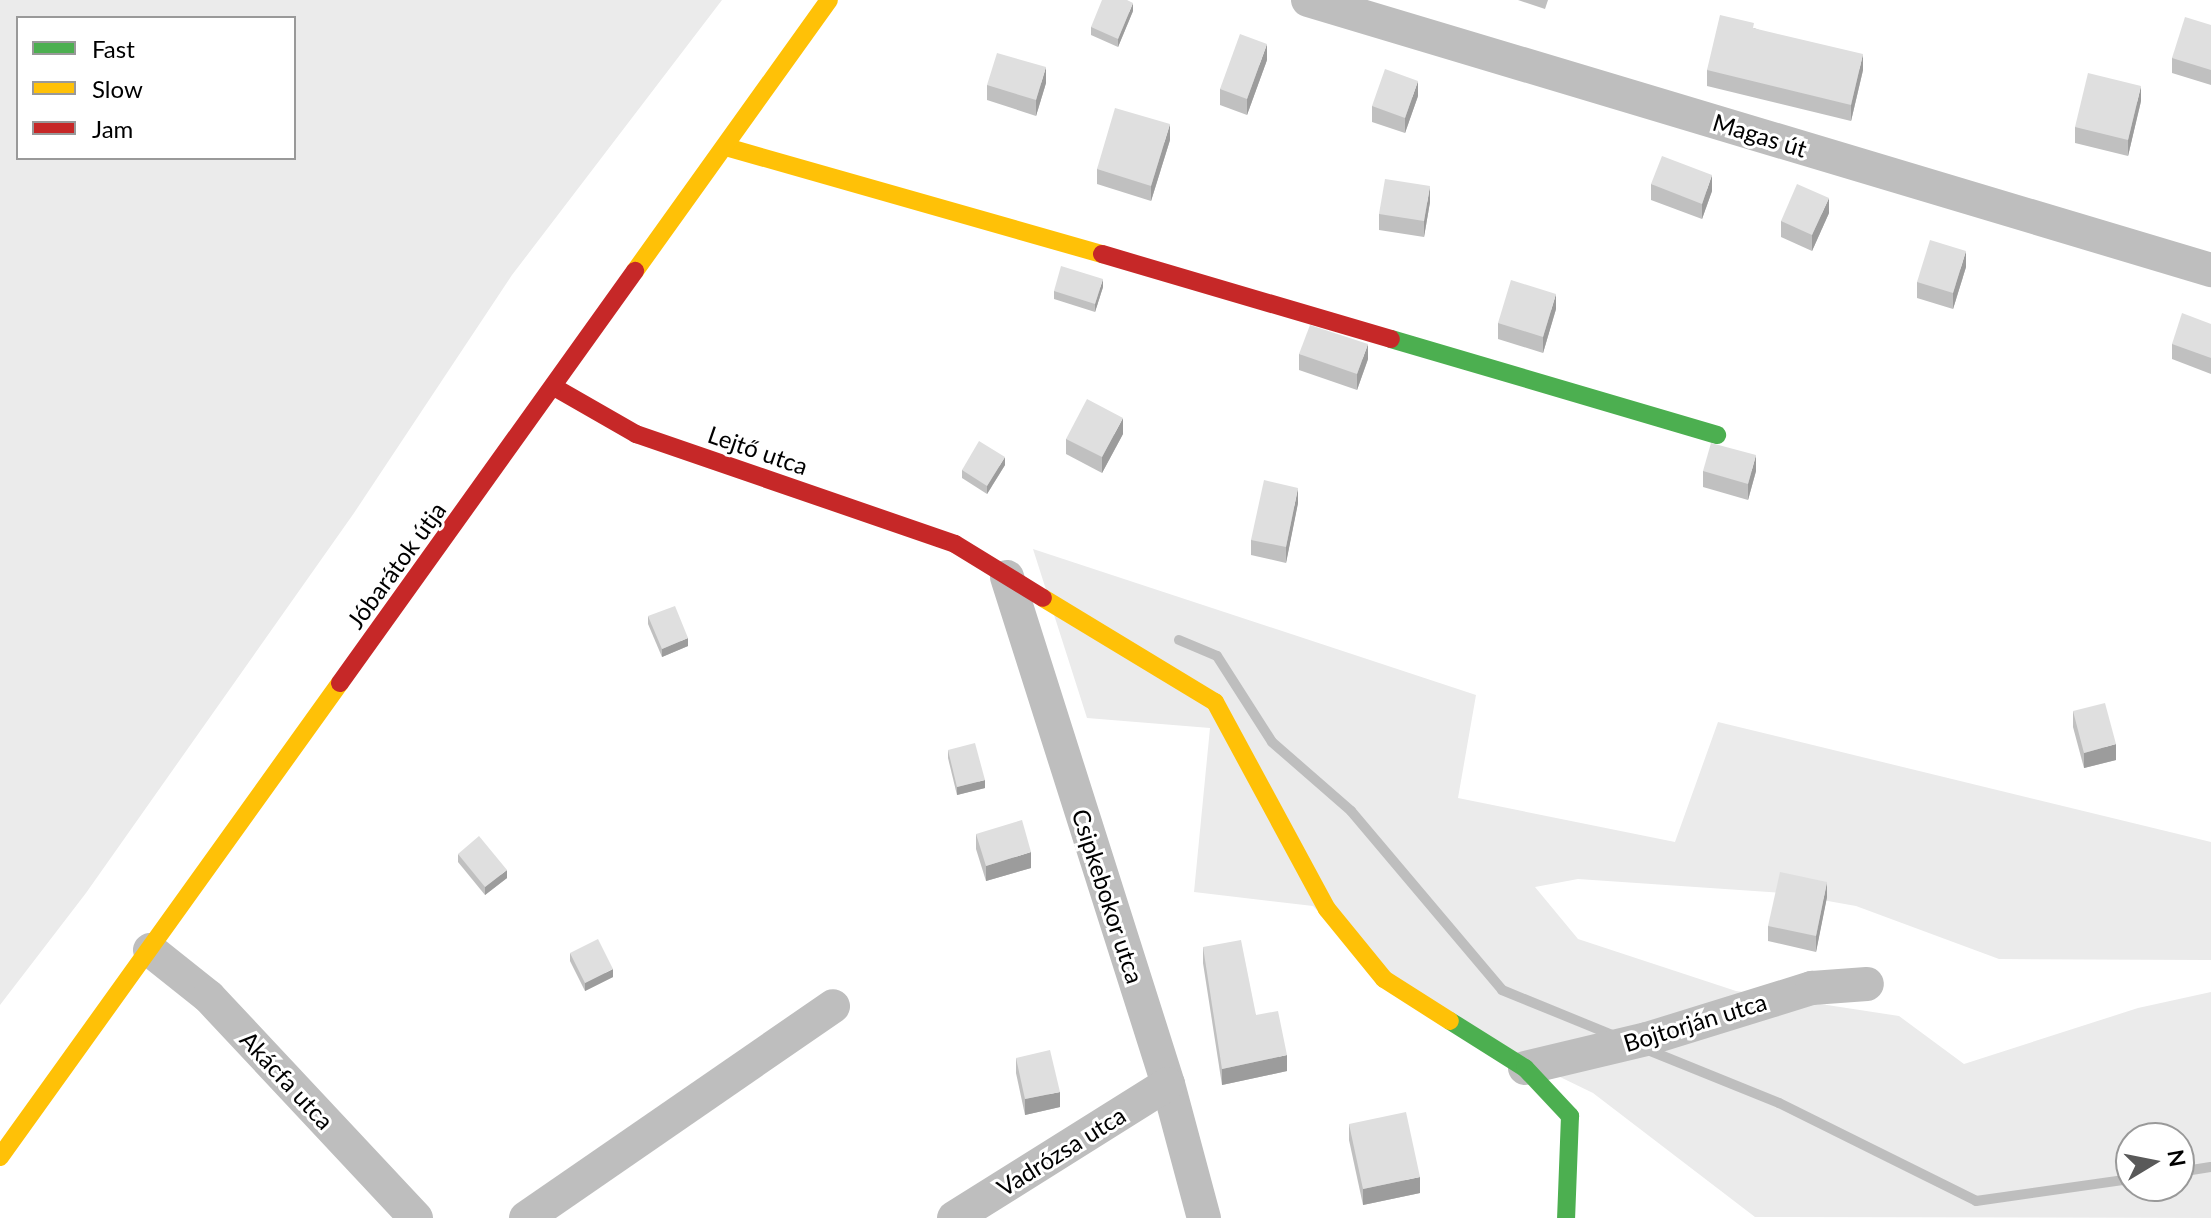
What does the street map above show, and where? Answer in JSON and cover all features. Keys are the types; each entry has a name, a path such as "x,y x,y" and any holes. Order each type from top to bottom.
{"street":[{"name":"Jóbarátok útja","path":"0,1157 829,0"},
{"name":"Magas út","path":"1308,0 2211,270"},
{"path":"726,147 856,181 1717,435"},
{"name":"Lejtő utca","path":"554,387 636,434 955,544 1215,702 1327,909 1384,979 1525,1068 1570,1116 1566,1218"},
{"name":"Csipkebokor utca","path":"1007,577 1168,1084 1204,1218"},
{"name":"Akácfa utca","path":"150,950 209,997 416,1218"},
{"name":"Bojtorján utca","path":"1525,1068 1647,1039 1812,988 1867,984"},
{"path":"526,1218 833,1006"},
{"name":"Vadrózsa utca","path":"954,1218 1168,1084"}],"shaded area":[{"path":"0,0 722,0 512,275 354,513 86,893 0,1005"},
{"path":"1033,549 1476,695 1458,798 1675,842 1718,722 2211,842 2211,960 1999,959 1856,906 1783,893 1578,879 1535,887 1578,939 1736,991 1899,1016 1964,1064 2138,1008 2211,992 2211,1218 1755,1217 1593,1093 1404,1001 1313,906 1194,892 1210,728 1087,718"}],"building":[{"path":"1102,0 1127,0 1133,3 1118,39 1091,27"},
{"path":"1720,15 1754,23 1753,28 1863,54 1851,105 1707,70"},
{"path":"2185,17 2211,25 2211,70 2172,58"},
{"path":"1240,34 1267,44 1247,99 1220,89"},
{"path":"997,53 1046,67 1036,100 987,85"},
{"path":"1385,69 1418,81 1405,118 1372,106"},
{"path":"2088,73 2141,86 2128,140 2075,127"},
{"path":"1115,108 1170,124 1151,186 1097,169"},
{"path":"1662,156 1712,175 1702,204 1651,184"},
{"path":"1385,179 1430,186 1424,221 1379,214"},
{"path":"1797,184 1829,198 1812,235 1781,221"},
{"path":"1930,240 1966,251 1953,293 1917,282"},
{"path":"1061,266 1103,279 1095,304 1054,291"},
{"path":"1511,280 1556,294 1543,337 1498,323"},
{"path":"2182,313 2211,324 2211,358 2172,344"},
{"path":"1310,325 1368,344 1357,374 1299,354"},
{"path":"1087,399 1123,418 1102,457 1066,439"},
{"path":"979,441 1005,457 987,486 962,470"},
{"path":"1711,443 1756,455 1748,484 1703,471"},
{"path":"1264,480 1298,488 1286,547 1251,540"},
{"path":"675,606 688,638 662,649 648,616"},
{"path":"2105,703 2116,744 2084,753 2073,711"},
{"path":"975,743 985,780 957,787 948,750"},
{"path":"1022,820 1031,852 986,866 976,834"},
{"path":"479,836 507,870 485,887 458,854"},
{"path":"1780,872 1827,882 1816,936 1768,926"},
{"path":"598,939 613,969 585,983 570,953"},
{"path":"1241,940 1256,1015 1278,1011 1287,1055 1222,1069 1203,947"},
{"path":"1050,1050 1060,1092 1025,1099 1016,1058"},
{"path":"1406,1112 1420,1177 1363,1189 1349,1124"}],"waterway":[{"path":"1179,640 1217,656 1272,742 1351,811 1502,990 1615,1036"},
{"path":"1648,1050 1779,1103 1976,1201 2115,1181"},
{"path":"2195,1170 2211,1167"}],"traffic: fast":[{"path":"1391,339 1717,435"},
{"path":"1450,1021 1525,1068 1570,1116 1566,1218"}],"traffic: slow":[{"path":"635,271 829,0"},
{"path":"726,147 1102,254"},
{"path":"1043,598 1215,702 1327,909 1384,979 1450,1021"},
{"path":"0,1157 340,683"}],"traffic: jam":[{"path":"1102,254 1391,339"},
{"path":"340,683 635,271"},
{"path":"554,387 636,434 955,544 1043,598"}]}
